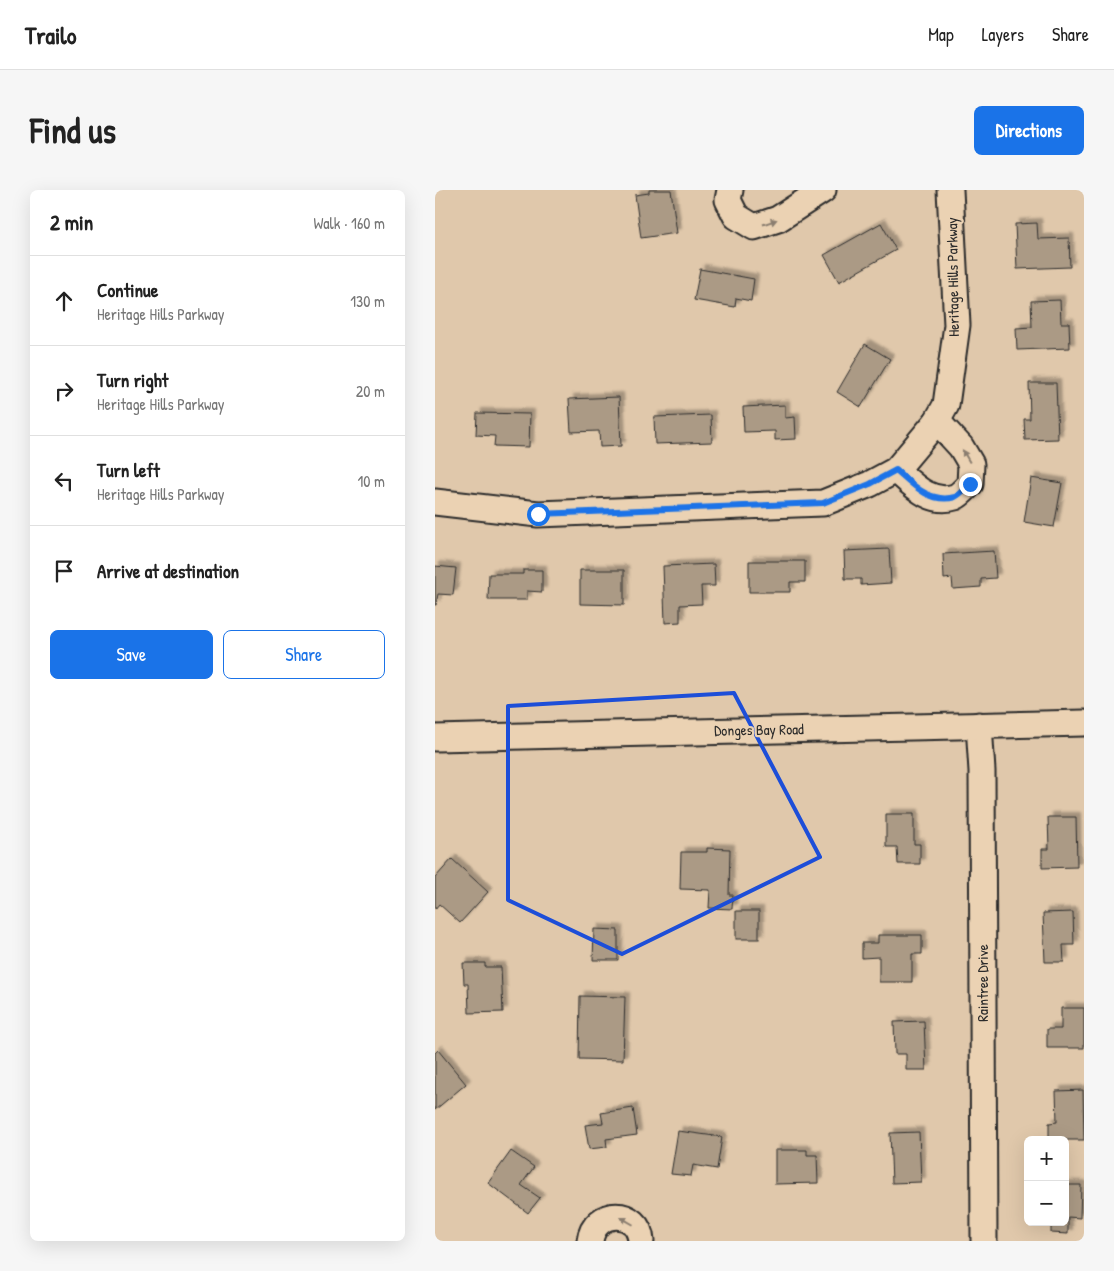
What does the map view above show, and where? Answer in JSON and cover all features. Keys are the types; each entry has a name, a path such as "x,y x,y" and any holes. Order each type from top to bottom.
{"street":[{"path":"730,190 727,200 736,216 754,228 778,219 822,190"},
{"name":"Heritage Hills Parkway","path":"435,502 538,514 823,503 870,484 896,470 937,421 947,405 957,325 950,190"},
{"path":"896,470 921,491 936,498 956,497 970,484 971,464 961,446 937,421"},
{"name":"Donges Bay Road","path":"435,738 1084,723"},
{"name":"Raintree Drive","path":"979,725 982,771 984,1241"},
{"path":"590,1241 596,1225 603,1220 619,1216 627,1218 633,1224 638,1230 641,1241"}],"highlighted area":[{"path":"734,693 820,857 622,954 508,900 508,706"}],"building":[{"path":"649,190 671,190 677,233 641,238 635,195 649,193"},
{"path":"881,223 896,250 839,282 824,255"},
{"path":"1037,223 1038,239 1069,238 1070,267 1017,269 1015,224"},
{"path":"700,269 754,279 751,301 736,298 735,307 694,300"},
{"path":"1060,300 1061,323 1069,323 1070,348 1017,350 1016,328 1032,327 1031,301"},
{"path":"865,344 890,359 861,407 837,392"},
{"path":"1029,383 1056,383 1058,439 1025,440 1024,419 1030,419"},
{"path":"619,397 621,446 600,447 599,431 571,432 569,399"},
{"path":"785,405 785,418 795,417 796,439 775,440 775,431 744,432 743,407"},
{"path":"477,413 530,414 529,447 494,446 495,436 476,435"},
{"path":"711,415 712,442 655,444 654,417"},
{"path":"1031,478 1062,483 1054,527 1024,522"},
{"path":"889,549 891,583 861,585 861,579 845,579 844,551"},
{"path":"994,551 996,578 981,579 981,587 953,589 952,578 944,579 943,554"},
{"path":"749,561 805,561 805,582 790,582 790,592 749,592"},
{"path":"714,564 715,586 701,586 702,604 680,605 680,622 665,623 663,566"},
{"path":"435,566 456,568 453,595 438,594 436,605 435,605"},
{"path":"523,570 542,570 542,592 527,591 527,600 488,600 489,574 523,574"},
{"path":"580,570 624,570 624,605 580,604"},
{"path":"886,814 914,814 914,844 920,844 920,864 898,864 897,847 886,847"},
{"path":"1048,817 1076,817 1077,867 1042,868 1042,849 1049,849"},
{"path":"707,848 730,849 729,895 733,895 732,909 709,908 710,890 680,889 681,852 707,852"},
{"path":"452,859 488,892 460,923 439,904 435,909 435,878"},
{"path":"736,911 759,911 759,939 736,939"},
{"path":"1073,912 1074,945 1063,945 1064,962 1045,962 1043,913"},
{"path":"594,929 618,930 618,960 593,960"},
{"path":"878,935 922,935 922,954 912,954 912,982 879,982 879,957 862,958 862,943 878,943"},
{"path":"463,963 485,963 485,967 501,967 503,1012 469,1013 468,984 464,984"},
{"path":"580,996 625,997 623,1060 579,1059"},
{"path":"1061,1008 1084,1008 1084,1048 1047,1048 1047,1029 1061,1029"},
{"path":"924,1021 926,1070 906,1070 906,1054 895,1054 894,1022"},
{"path":"438,1050 466,1084 435,1110 435,1053"},
{"path":"1083,1090 1084,1140 1069,1140 1069,1136 1049,1136 1049,1123 1057,1122 1056,1091"},
{"path":"633,1108 637,1135 606,1139 607,1147 589,1149 585,1125 603,1123 601,1113"},
{"path":"678,1131 722,1137 717,1169 693,1165 691,1176 671,1174"},
{"path":"919,1132 921,1182 892,1183 890,1133"},
{"path":"775,1150 807,1150 807,1155 817,1155 818,1183 775,1184"},
{"path":"511,1151 534,1167 521,1185 540,1198 528,1213 488,1183"},
{"path":"1069,1185 1081,1185 1080,1218 1069,1217"},
{"path":"1051,1226 1068,1226 1068,1234 1051,1233"}],"route":[{"path":"538,514 823,503 870,484 896,470 921,491 936,498 956,497 970,484"}]}
